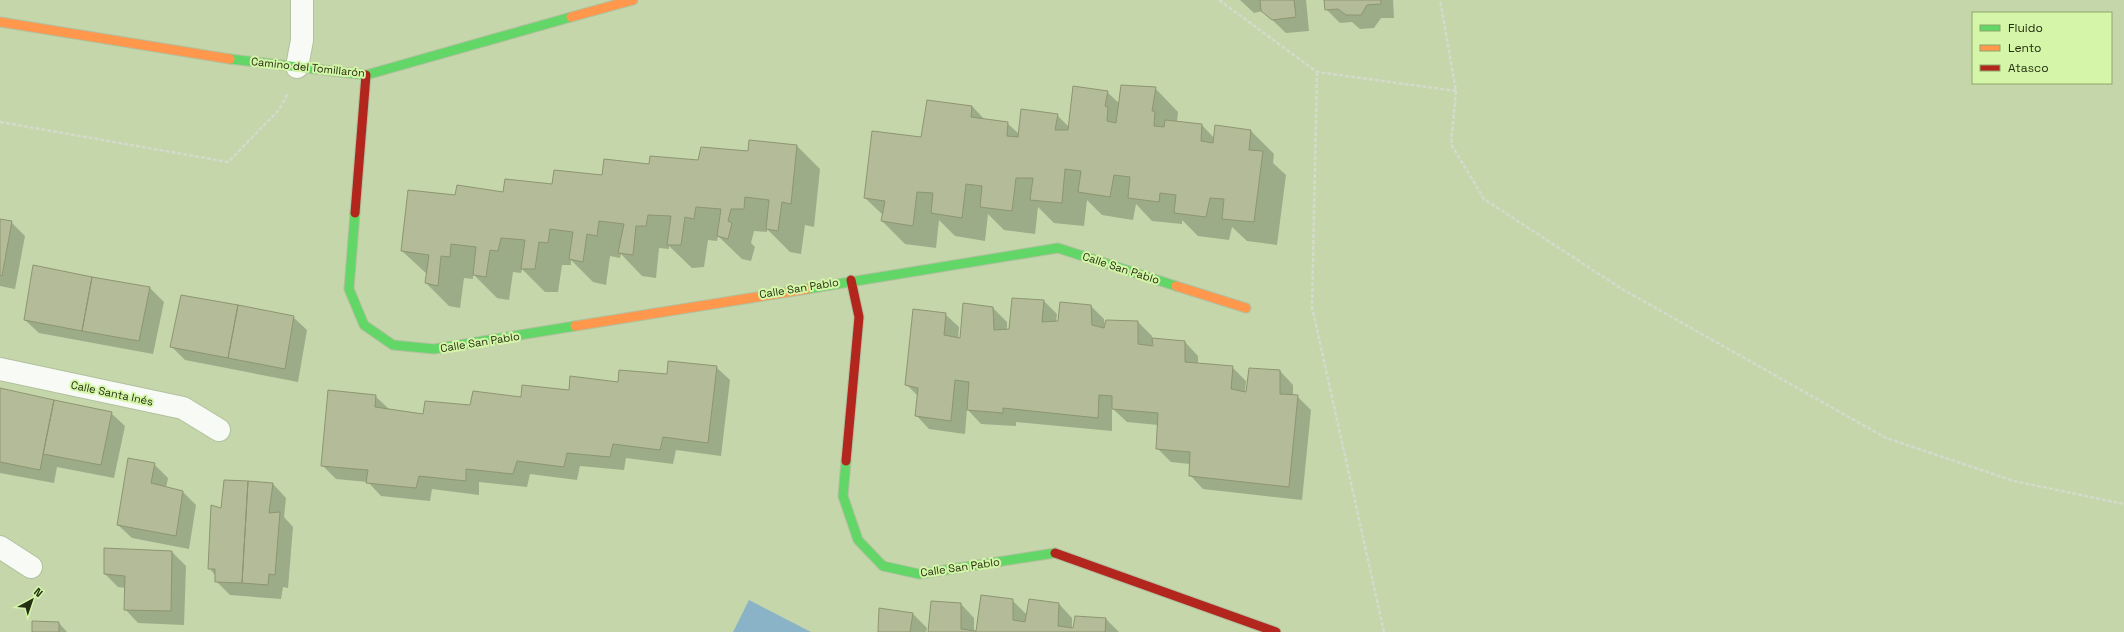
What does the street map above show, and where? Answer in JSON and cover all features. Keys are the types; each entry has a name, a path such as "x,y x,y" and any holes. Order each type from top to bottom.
{"street":[{"path":"297,67 302,40 302,0"},
{"name":"Camino del Tomillarón","path":"0,22 233,59 366,75 633,0"},
{"name":"Calle San Pablo","path":"366,75 349,289 364,325 393,345 434,349 851,280 1058,248 1246,308"},
{"name":"Calle San Pablo","path":"851,280 859,318 843,496 858,540 883,566 919,574 1057,553 1276,632"},
{"name":"Calle Santa Inés","path":"0,369 183,408 219,430"},
{"path":"0,547 31,567"}],"path":[{"path":"1219,0 1316,72 1456,91"},
{"path":"1440,0 1456,91 1451,144 1484,199 1622,289 1886,438 2014,481 2124,504"},
{"path":"0,122 228,162 280,110 292,87 297,67"},
{"path":"1316,72 1312,307 1384,632"}],"green space":[{"path":"0,0 2124,0 2124,632 0,632"}],"water":[{"path":"749,600 811,632 733,632"}],"building":[{"path":"1260,0 1294,0 1296,17 1272,20 1261,11"},
{"path":"1324,0 1381,0 1381,4 1367,5 1361,15 1346,15 1338,9 1325,10"},
{"path":"1121,85 1156,87 1152,111 1155,111 1154,126 1164,127 1165,120 1202,124 1201,141 1213,143 1215,125 1251,130 1249,150 1263,151 1254,222 1222,219 1224,199 1210,198 1206,217 1174,213 1176,195 1160,193 1159,202 1128,198 1130,177 1114,175 1110,197 1078,192 1081,171 1065,169 1062,203 1030,200 1033,178 1016,178 1012,211 980,207 982,186 966,184 962,218 931,213 933,193 917,192 913,226 881,221 885,201 864,198 872,131 921,137 927,100 972,106 971,117 1008,122 1007,136 1018,137 1021,109 1058,114 1055,130 1068,130 1073,86 1108,91 1105,106 1108,107 1107,121 1116,123"},
{"path":"749,140 797,145 791,204 782,202 778,231 766,229 769,200 745,197 744,209 731,209 728,221 732,223 728,239 717,236 721,209 696,207 694,219 685,217 681,245 667,245 671,216 648,215 646,226 636,226 633,255 618,253 624,224 599,221 597,236 587,234 583,262 569,259 573,232 550,229 548,243 539,242 535,269 521,269 525,240 501,238 498,251 490,250 486,277 473,275 476,247 451,244 450,257 441,256 438,286 425,283 429,255 401,251 408,190 455,195 457,185 503,192 505,179 552,184 554,170 602,175 604,159 649,164 650,156 698,160 701,147 748,151"},
{"path":"0,219 12,221 2,276 0,275"},
{"path":"33,265 92,277 82,331 24,320"},
{"path":"92,277 150,287 139,341 82,331"},
{"path":"181,295 238,305 228,358 170,347"},
{"path":"1012,298 1044,300 1042,322 1058,321 1060,302 1091,305 1092,325 1104,328 1106,320 1138,321 1138,344 1153,346 1152,338 1185,341 1185,362 1233,366 1231,389 1246,392 1249,368 1280,370 1280,394 1298,395 1289,487 1189,476 1190,452 1156,449 1158,413 1112,409 1112,396 1099,395 1098,418 1003,408 1003,413 967,410 969,382 955,380 951,421 915,416 918,388 905,385 913,309 946,313 944,335 960,338 963,303 993,307 994,330 1009,329"},
{"path":"238,305 294,316 285,369 228,358"},
{"path":"668,361 717,366 708,443 663,437 660,450 613,444 610,457 567,453 564,467 517,461 513,474 466,469 466,481 419,476 416,488 366,483 368,470 321,466 328,390 376,395 375,407 423,414 425,401 470,405 473,391 521,397 522,385 569,390 570,376 618,382 619,370 667,374"},
{"path":"0,388 54,400 40,470 0,462"},
{"path":"54,400 112,412 101,465 43,454"},
{"path":"128,458 155,463 151,483 183,491 176,536 117,525"},
{"path":"224,480 248,481 242,583 215,582 215,569 208,569 211,505 221,508"},
{"path":"248,481 273,483 269,513 280,512 275,575 269,574 268,585 242,583"},
{"path":"104,548 172,551 171,611 124,610 125,576 104,574"},
{"path":"981,595 1013,599 1013,620 1025,622 1029,599 1059,603 1058,626 1073,628 1075,616 1106,618 1105,632 928,632 931,601 961,603 961,629 976,631"},
{"path":"879,608 913,613 910,632 878,632"},
{"path":"32,621 59,622 59,632 32,632"}],"traffic: fast":[{"path":"230,59 366,75 571,17"},
{"path":"355,213 349,289 364,325 393,345 434,349 575,326"},
{"path":"807,289 1058,248 1176,286"},
{"path":"846,461 843,496 858,540 883,566 919,574 1055,553"}],"traffic: slow":[{"path":"571,17 633,0"},
{"path":"0,22 230,59"},
{"path":"1176,286 1246,308"},
{"path":"575,326 807,289"}],"traffic: jam":[{"path":"355,213 366,75"},
{"path":"846,461 859,317 851,280"},
{"path":"1055,553 1276,632"}]}
